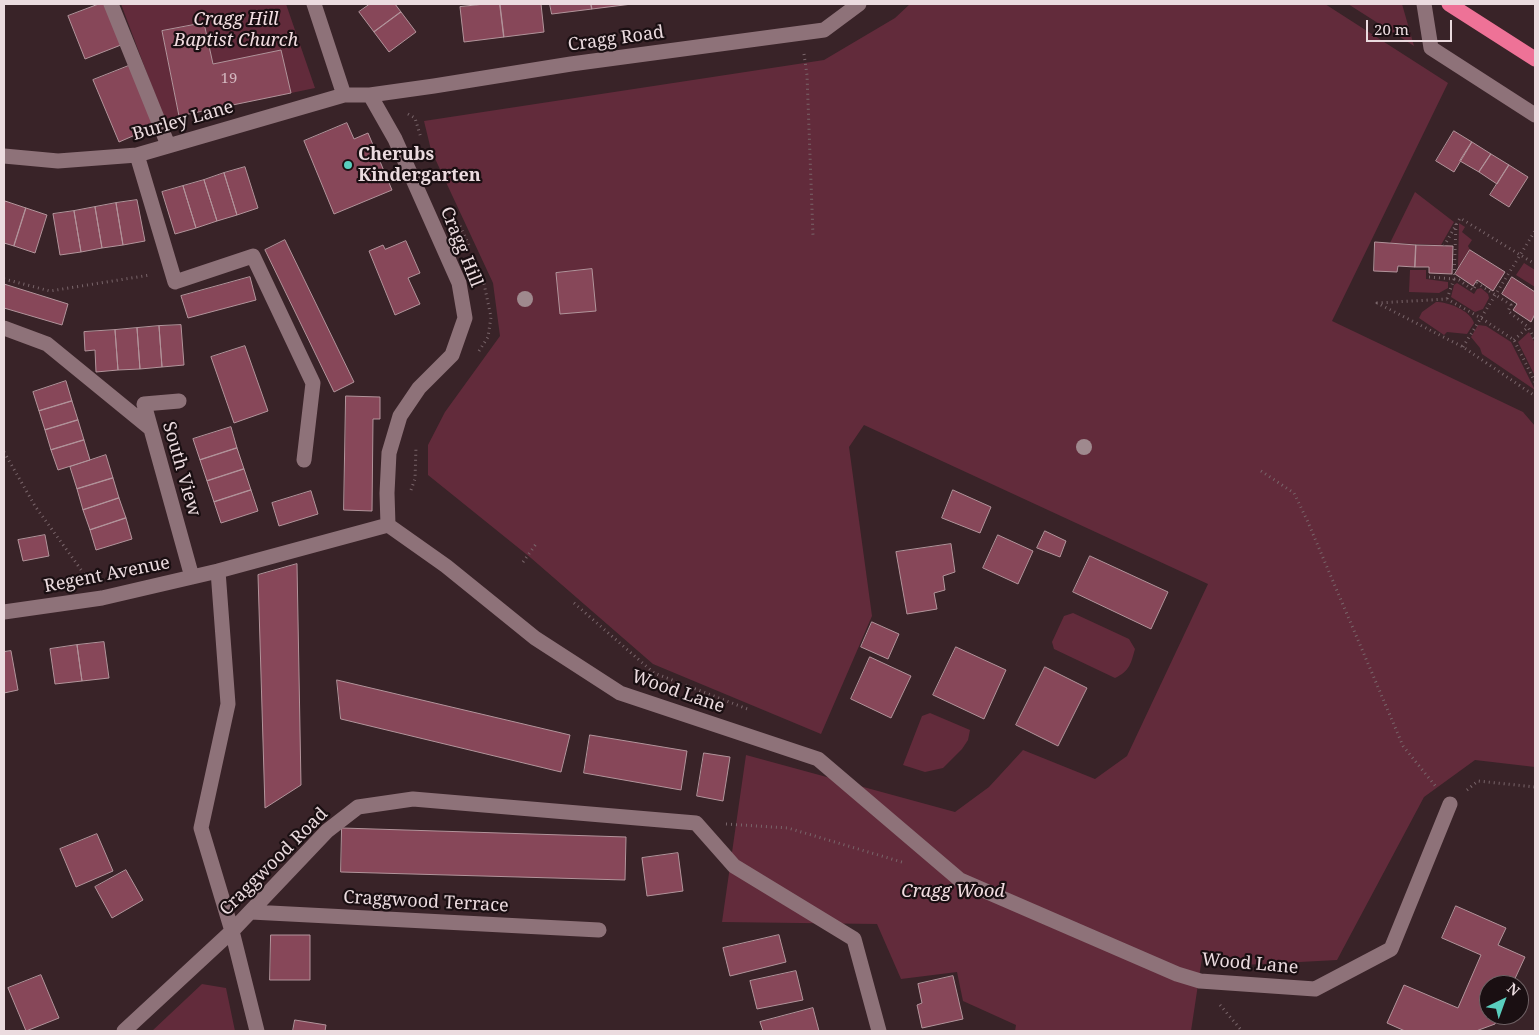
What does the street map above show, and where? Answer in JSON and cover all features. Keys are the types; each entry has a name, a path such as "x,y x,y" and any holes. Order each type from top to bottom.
{"highway":[{"path":"1449,4 1535,59"}],"street":[{"path":"111,4 168,145"},
{"path":"314,4 344,96"},
{"name":"Cragg Road","path":"370,95 571,64 824,30 859,4"},
{"path":"1424,4 1431,48 1535,115"},
{"name":"Burley Lane","path":"4,156 58,161 137,155 344,96 370,95"},
{"name":"Cragg Hill","path":"370,95 395,139 459,283 465,318 452,355 418,388 400,416 390,453 387,493 388,525"},
{"path":"137,155 176,282 253,256 313,383 304,460"},
{"path":"4,328 47,344 151,429"},
{"name":"South View","path":"179,401 144,404 192,577"},
{"path":"257,1031 232,931 201,828 228,704 218,571 388,525"},
{"name":"Wood Lane","path":"388,525 446,566 535,638 620,693 818,759 960,880 1178,974 1200,981 1315,988 1392,949 1450,804"},
{"name":"Regent Avenue","path":"4,612 102,598 218,571"},
{"name":"Craggwood Road","path":"124,1031 232,931 327,832 358,807 413,799 696,823"},
{"path":"696,823 734,866 854,939 879,1031"},
{"name":"Craggwood Terrace","path":"251,912 599,930"}],"path":[{"path":"807,75 813,236"},
{"path":"1444,246 1460,218 1535,264"},
{"path":"1448,299 1454,279 1456,224"},
{"path":"1463,347 1535,230"},
{"path":"4,279 50,291 151,274 171,268"},
{"path":"1429,277 1459,280 1473,290 1477,283 1496,294 1511,305 1508,311 1528,327 1535,340"},
{"path":"1535,382 1514,340 1448,299 1377,303 1463,347 1535,396"},
{"path":"1514,340 1528,327"},
{"path":"4,452 35,506 102,598"},
{"path":"1261,471 1294,494 1308,520 1403,746 1450,804 1478,782 1535,787"},
{"path":"523,562 536,544"},
{"path":"574,602 654,673 755,713"},
{"path":"696,823 788,828 912,866"}],"green space":[{"name":"Cragg Hill Baptist Church","path":"121,4 286,4 315,88 291,93 281,50 213,64 204,23 162,31 179,116 164,119"},
{"name":"Cragg Wood","path":"910,4 1325,4 1448,83 1332,321 1523,412 1535,426 1535,767 1475,760 1424,797 1337,960 1244,965 1202,958 1191,1031 1015,1031 1016,1025 963,1001 957,972 901,979 877,924 722,922 746,755 955,812 989,787 1023,750 1095,779 1127,756 1208,584 864,425 849,447 872,616 821,734 653,664 531,558 428,475 428,445 445,412 500,336 493,283 431,150 424,121 824,60 895,18"},
{"path":"1348,4 1402,4 1414,46"},
{"path":"1415,192 1454,222 1441,245 1390,243"},
{"path":"1459,223 1465,227 1462,232 1472,240 1468,246 1470,250 1458,269"},
{"path":"1524,263 1535,270 1535,287 1516,275"},
{"path":"1410,270 1426,270 1426,279 1448,282 1448,288 1439,293 1409,292"},
{"path":"1457,283 1474,294 1477,289 1481,288 1488,294 1489,298 1483,309 1475,312 1451,297 1454,285"},
{"path":"1436,302 1452,305 1472,318 1474,323 1467,334 1447,332 1444,335 1419,318 1422,312"},
{"path":"1478,325 1486,326 1511,342 1535,390 1482,354 1480,348 1471,337"},
{"path":"1529,332 1535,343 1535,376 1518,342"},
{"path":"1073,613 1129,639 1135,649 1131,662 1124,672 1115,678 1054,649 1052,642 1064,616"},
{"path":"930,713 970,730 968,740 962,749 943,768 925,772 903,765 922,716"},
{"path":"202,984 226,988 235,1031 152,1031"}],"building":[{"path":"99,4 105,4 121,45 85,59 68,16"},
{"path":"370,4 395,4 401,12 374,32 359,12"},
{"path":"500,4 504,37 464,42 460,7"},
{"path":"500,4 541,4 544,32 504,37"},
{"path":"550,4 591,4 592,9 552,14"},
{"path":"591,4 632,4 592,9"},
{"path":"401,12 416,32 389,52 374,32"},
{"name":"Cragg Hill Baptist Church","path":"204,23 213,64 281,50 291,93 179,116 162,31"},
{"path":"131,65 156,126 119,142 93,80"},
{"name":"Cherubs Kindergarten","path":"347,123 354,139 368,133 392,190 334,214 304,141"},
{"path":"1454,131 1472,142 1454,172 1436,161"},
{"path":"1472,142 1491,154 1479,172 1460,161"},
{"path":"1491,154 1509,165 1497,184 1479,172"},
{"path":"1509,165 1528,177 1509,207 1490,195"},
{"path":"245,167 258,208 237,215 224,173"},
{"path":"224,173 237,215 217,221 204,180"},
{"path":"204,180 217,221 196,228 183,186"},
{"path":"183,186 196,228 175,234 162,192"},
{"path":"137,200 145,241 123,245 116,203"},
{"path":"5,201 26,208 14,246 4,243"},
{"path":"116,203 123,245 102,248 95,207"},
{"path":"95,207 102,248 81,252 74,211"},
{"path":"26,208 47,215 35,253 14,246"},
{"path":"74,211 81,252 60,255 53,214"},
{"path":"285,240 354,382 334,392 265,250"},
{"path":"406,241 420,273 408,278 420,304 395,315 369,251 383,245 385,249"},
{"path":"1375,242 1416,245 1415,267 1398,266 1397,272 1374,271"},
{"path":"1416,245 1453,246 1452,274 1429,273 1429,267 1415,267"},
{"path":"1470,250 1505,272 1493,291 1477,280 1473,286 1455,274"},
{"path":"592,269 596,311 560,314 556,273"},
{"path":"250,277 256,300 188,318 181,296"},
{"path":"1512,277 1535,292 1535,314 1531,322 1513,310 1517,304 1502,294"},
{"path":"4,284 68,304 62,325 4,308"},
{"path":"181,325 184,365 162,367 159,326"},
{"path":"159,326 162,367 140,369 137,328"},
{"path":"137,328 140,369 118,370 115,330"},
{"path":"115,330 118,370 96,372 95,350 85,351 84,332"},
{"path":"245,346 268,411 234,423 211,357"},
{"path":"66,381 72,401 39,411 33,392"},
{"path":"346,396 380,397 380,419 373,419 372,511 344,510"},
{"path":"72,401 78,420 45,430 39,411"},
{"path":"78,420 84,440 51,450 45,430"},
{"path":"231,427 237,448 200,460 193,439"},
{"path":"84,440 90,460 58,470 51,450"},
{"path":"237,448 244,469 207,481 200,460"},
{"path":"106,455 113,478 77,489 70,467"},
{"path":"244,469 251,490 214,502 207,481"},
{"path":"113,478 119,498 83,510 77,489"},
{"path":"251,490 258,511 221,523 214,502"},
{"path":"953,490 991,507 980,533 942,518"},
{"path":"311,491 318,514 279,526 272,503"},
{"path":"119,498 126,518 90,530 83,510"},
{"path":"126,518 132,539 96,550 90,530"},
{"path":"1045,531 1066,541 1060,557 1037,548"},
{"path":"45,535 49,556 23,561 18,540"},
{"path":"998,535 1033,551 1018,584 983,568"},
{"path":"951,544 955,572 943,576 945,590 934,593 937,609 907,614 896,552"},
{"path":"1090,556 1168,592 1151,629 1073,592"},
{"path":"297,564 301,785 265,808 258,575"},
{"path":"872,622 899,634 888,659 861,647"},
{"path":"104,642 109,678 82,681 77,645"},
{"path":"77,645 82,681 55,684 50,649"},
{"path":"956,647 1006,670 984,719 933,695"},
{"path":"11,651 18,690 4,693 4,652"},
{"path":"870,657 911,676 891,718 851,699"},
{"path":"1045,667 1087,688 1058,746 1016,725"},
{"path":"337,680 570,735 561,772 341,719"},
{"path":"590,735 687,751 681,790 584,773"},
{"path":"704,753 730,757 723,801 697,796"},
{"path":"342,828 626,837 625,880 341,872"},
{"path":"97,834 113,871 76,887 60,849"},
{"path":"678,853 683,891 647,896 642,858"},
{"path":"126,870 143,900 112,918 95,887"},
{"path":"1456,906 1506,928 1498,945 1525,957 1517,975 1479,975 1479,1025 1492,1025 1476,1031 1405,1031 1387,1023 1404,985 1458,1008 1481,955 1442,938"},
{"path":"271,935 310,935 310,980 270,980"},
{"path":"779,935 786,962 730,976 723,948"},
{"path":"796,971 803,1000 757,1009 750,981"},
{"path":"41,975 59,1018 26,1031 8,988"},
{"path":"953,976 963,1019 922,1028 917,1005 922,1003 918,984"},
{"path":"813,1008 819,1031 763,1031 760,1022"},
{"path":"295,1020 326,1025 325,1031 293,1031"}],"place":[{"name":"Cherubs Kindergarten","path":"348,165"}]}
